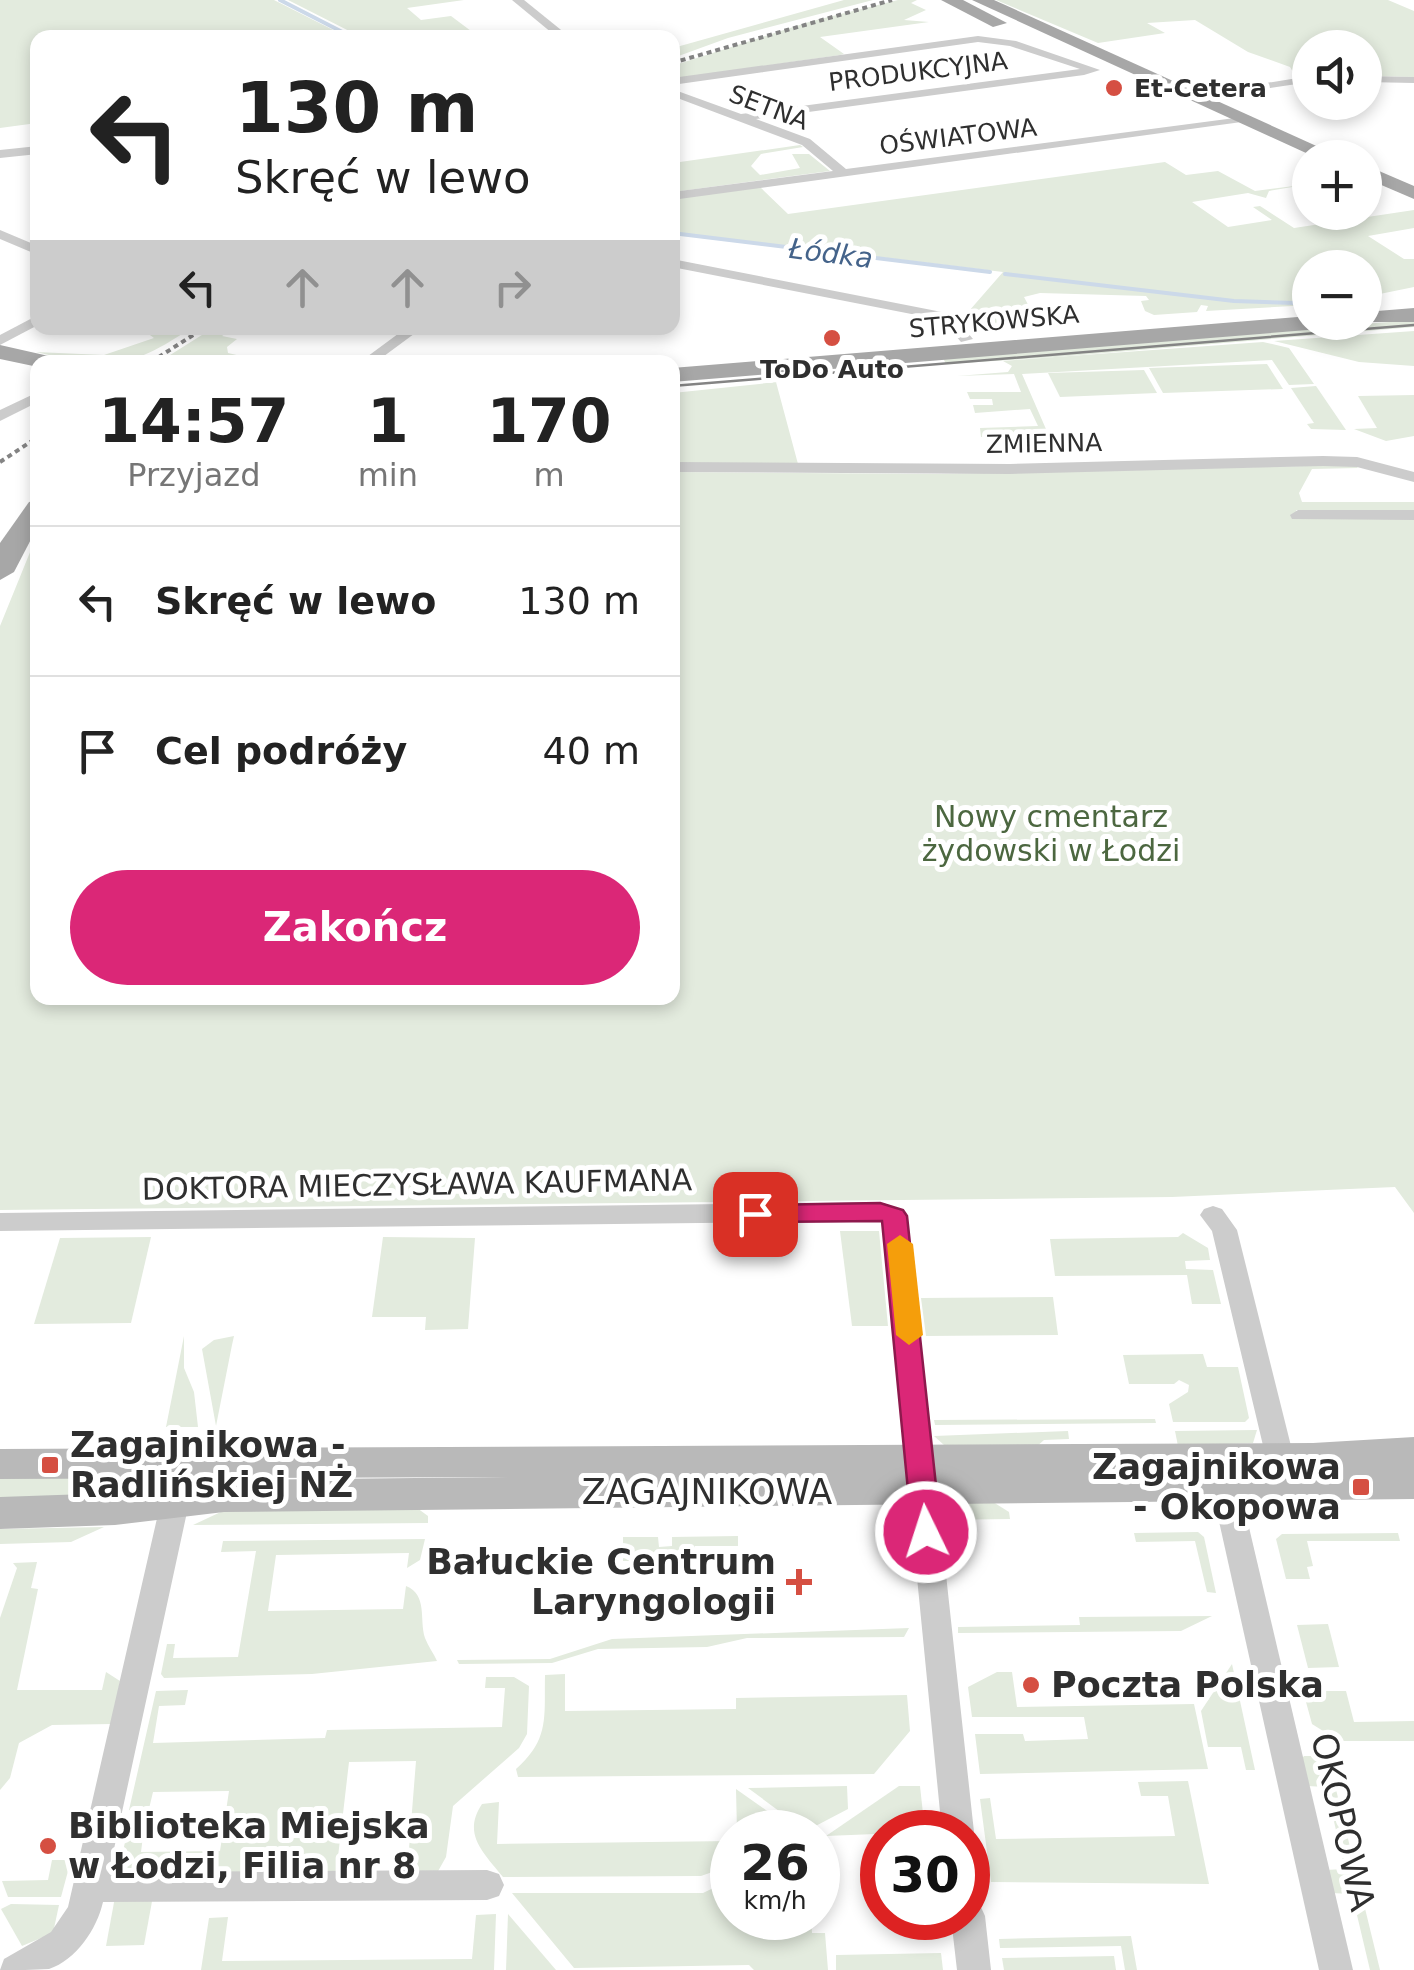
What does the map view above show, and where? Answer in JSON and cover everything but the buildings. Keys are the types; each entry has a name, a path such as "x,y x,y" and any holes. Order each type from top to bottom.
{"main road":[{"path":"949,0 1100,70 1219,107 1294,140"},
{"path":"980,0 1219,107"},
{"path":"1382,179 1414,193"},
{"path":"1382,305 1414,303"},
{"name":"STRYKOWSKA","path":"680,362 1292,312"},
{"path":"1382,318 1414,315"},
{"name":"STRYKOWSKA","path":"680,373 1292,324"},
{"path":"1,354 30,359"},
{"path":"1,354 30,372"},
{"path":"0,519 30,491"},
{"path":"0,572 18,533 30,518"}],"street":[{"path":"517,0 556,30"},
{"path":"680,81 978,39 1016,44 1100,70"},
{"name":"PRODUKCYJNA","path":"736,118 1100,70"},
{"path":"1382,79 1414,80"},
{"path":"1198,95 1292,81"},
{"name":"SETNA","path":"680,95 806,142 844,174"},
{"name":"OŚWIATOWA","path":"680,195 1250,120"},
{"path":"0,154 30,151"},
{"path":"0,234 30,247"},
{"path":"680,265 947,316 966,339"},
{"path":"1,354 30,327"},
{"path":"377,355 405,335"},
{"path":"0,416 30,400"},
{"name":"ZMIENNA","path":"680,467 990,469 1324,461 1358,462 1414,478"},
{"path":"1298,515 1414,515"},
{"name":"DOKTORA MIECZYSŁAWA KAUFMANA","path":"0,1222 880,1211 894,1216 922,1476"},
{"path":"1213,1215 1224,1230 1280,1458"},
{"name":"ZAGAJNIKOWA","path":"1223,1473 1280,1458 1414,1452"},
{"name":"ZAGAJNIKOWA","path":"0,1464 180,1484 224,1496 922,1476 1223,1473 1414,1483"},
{"name":"OKOPOWA","path":"1223,1473 1336,1970"},
{"path":"922,1476 956,1810"},
{"path":"16,1970 63,1943 84,1912 180,1484"},
{"name":"ZAGAJNIKOWA","path":"0,1513 96,1511 180,1484"},
{"path":"92,1887 488,1886"},
{"path":"971,1940 974,1970"}],"green space":[{"path":"0,0 274,0 333,30 30,30 30,124 0,128"},
{"path":"288,0 464,0 407,8 421,20 451,16 470,30 347,30"},
{"path":"844,0 873,0 728,38 680,55 680,46"},
{"path":"898,0 917,0 911,3 926,10 904,20 929,22 820,37 844,54 840,55 680,78 680,63 812,21"},
{"path":"996,0 1388,0 1414,11 1414,77 1382,76 1382,30 1292,30 1292,70 1248,52 1195,20 1147,23 1165,33 1098,43"},
{"path":"800,145 803,147 761,154 751,166 760,175 800,168 792,154 809,154 830,171 680,191 680,162"},
{"path":"1165,162 1186,175 1218,171 1255,191 1292,186 1269,191 1266,198 1248,193 1192,202 1228,227 1272,220 1253,207 1260,206 1292,230 1382,230 1382,215 1414,210 1414,228 1368,236 1404,259 1414,259 1414,287 1382,294 1382,250 1292,250 1292,306 1206,311 1208,306 1201,305 1197,312 1154,315 1145,311 1141,301 1149,300 1146,296 1040,293 1024,297 1032,312 1046,324 981,329 968,324 972,331 967,332 956,318 969,311 1003,272 680,233 680,197 760,187 788,214"},
{"path":"1414,320 1414,327 1382,330 1382,323"},
{"path":"1292,330 1292,337 1056,357 1263,342 1289,348 1314,384 1289,385 1272,360 1022,374 1049,436 981,437 980,428 1038,426 1030,409 975,413 973,405 993,405 992,399 970,399 967,392 1021,392 1014,374 957,376 1008,372 1012,366 1003,361 1055,357 946,364 943,358"},
{"path":"1414,331 1414,366 1359,362 1274,341 1382,340 1382,333"},
{"path":"150,335 180,335 144,355 104,355 154,338"},
{"path":"202,335 237,339 227,347 228,353 237,355 170,355"},
{"path":"36,352 104,355 51,355"},
{"path":"1267,364 1283,389 1163,393 1149,368"},
{"path":"1144,370 1157,393 1060,397 1048,373"},
{"path":"776,382 798,464 680,463 680,392"},
{"path":"1316,386 1346,430 1311,429 1307,424 1314,423 1291,388"},
{"path":"1414,395 1414,436 1386,441 1354,429 1377,428 1358,396"},
{"name":"Nowy cmentarz żydowski w Łodzi","path":"1355,465 1358,468 1312,469 1299,493 1302,502 1414,502 1414,513 1296,510 1300,518 1414,518 1414,1213 1395,1187 1172,1197 0,1210 0,626 30,552 30,1005 680,1005 680,472 939,474"},
{"path":"840,1231 879,1231 888,1326 852,1326"},
{"path":"1183,1233 1208,1248 1210,1260 1185,1261 1186,1269 1213,1270 1221,1304 1192,1304 1187,1275 1055,1276 1050,1239 1178,1237"},
{"path":"151,1237 131,1323 34,1324 60,1238"},
{"path":"383,1237 475,1238 468,1329 425,1330 426,1317 372,1317"},
{"path":"1053,1297 1058,1335 926,1336 921,1298"},
{"path":"184,1336 184,1368 194,1392 198,1427 166,1427"},
{"path":"234,1336 216,1426 202,1349 214,1340"},
{"path":"1203,1354 1207,1367 1238,1367 1249,1418 1245,1422 1173,1422 1169,1404 1188,1392 1189,1385 1179,1380 1174,1384 1129,1384 1123,1355"},
{"path":"1155,1419 1156,1423 935,1425 934,1420"},
{"path":"1257,1430 1253,1443 1178,1446 1175,1431"},
{"path":"1068,1431 1069,1439 1044,1440 1035,1448 944,1445 934,1436"},
{"path":"139,1476 135,1493 0,1498 0,1477"},
{"path":"993,1502 1009,1512 1010,1519 941,1520 957,1503"},
{"path":"417,1508 428,1516 428,1523 193,1525 225,1510"},
{"path":"104,1527 71,1542 0,1544 0,1529"},
{"path":"1198,1532 1204,1537 1216,1593 1207,1592 1195,1541 1136,1542 1134,1533"},
{"path":"1398,1533 1400,1541 1307,1541 1313,1566 1307,1567 1310,1579 1286,1579 1276,1539 1282,1534"},
{"path":"738,1536 738,1546 695,1546 695,1561 623,1561 623,1537 658,1537 659,1547 672,1546 672,1537"},
{"path":"425,1539 420,1560 407,1568 409,1553 276,1555 268,1611 403,1609 406,1586 420,1601 425,1638 437,1661 312,1674 164,1678 161,1674 167,1644 175,1644 173,1658 238,1657 256,1551 221,1552 223,1541"},
{"path":"37,1562 31,1588 38,1589 17,1690 102,1690 106,1672 120,1681 112,1724 52,1725 19,1743 10,1778 0,1790 0,1618 17,1568 13,1563"},
{"path":"1212,1616 1181,1631 958,1633 958,1627 1080,1625 1079,1617"},
{"path":"1328,1624 1339,1667 1308,1668 1297,1625"},
{"path":"909,1628 904,1637 747,1638 707,1647 598,1649 552,1663 459,1664 457,1660 550,1659 612,1639"},
{"path":"1232,1664 1255,1770 1246,1770 1241,1747 1208,1747 1201,1711"},
{"path":"997,1672 1012,1672 1017,1707 1194,1704 1208,1769 980,1774 975,1734 1023,1734 1025,1741 1088,1739 1084,1717 972,1717 968,1687"},
{"path":"565,1674 565,1711 736,1709 736,1698 907,1695 910,1731 874,1774 518,1777 516,1769 535,1748 543,1726 545,1675"},
{"path":"486,1677 514,1677 529,1686 527,1734 519,1748 453,1806 446,1857 437,1873 407,1874 416,1761 349,1762 336,1874 215,1875 217,1858 140,1858 136,1876 119,1870 125,1842 143,1836 141,1852 220,1851 229,1791 153,1792 148,1813 129,1810 156,1691 188,1690 185,1705 159,1706 153,1743 325,1738 327,1730 502,1727 505,1688 485,1688"},
{"path":"1303,1691 1346,1691 1354,1722 1414,1721 1414,1741 1339,1741 1312,1724"},
{"path":"1304,1756 1314,1756 1332,1773 1380,1970 1370,1970 1352,1894 1331,1893 1325,1870 1345,1869 1326,1787 1307,1786 1300,1761"},
{"path":"1188,1781 1209,1884 991,1882 990,1810 981,1810 980,1799 990,1798 996,1839 1175,1836 1168,1796 1141,1796 1138,1782"},
{"path":"847,1786 848,1809 840,1813 840,1810 778,1810 748,1788"},
{"path":"899,1786 920,1786 923,1810 864,1810"},
{"path":"736,1789 766,1810 736,1810"},
{"path":"499,1802 497,1844 710,1841 710,1873 701,1876 503,1877 475,1834 476,1815 482,1804"},
{"path":"860,1813 860,1835 840,1835 840,1826"},
{"path":"52,1860 71,1860 61,1897 8,1897 2,1881 48,1880"},
{"path":"710,1890 710,1940 826,1940 828,1970 754,1970 749,1965 574,1968 512,1893 703,1893"},
{"path":"153,1896 144,1945 106,1946 115,1897"},
{"path":"11,1904 59,1905 53,1933 22,1946 1,1909"},
{"path":"496,1914 494,1970 201,1970 209,1918 228,1917 222,1961 472,1959 476,1915"},
{"path":"508,1914 556,1970 506,1970"},
{"path":"1131,1936 1137,1970 1125,1970 1121,1946 1000,1948 999,1939"},
{"path":"941,1953 943,1970 836,1970 836,1955"},
{"path":"1114,1956 1116,1970 1004,1970 1002,1958"}],"waterway":[{"name":"Łódka","path":"280,0 338,30"},
{"name":"Łódka","path":"680,234 990,272"},
{"name":"Łódka","path":"1005,274 1234,301 1292,303"}],"tram line":[{"path":"680,385 1414,325"}],"railway":[{"path":"680,61 892,0"},
{"path":"162,355 193,335"},
{"path":"0,462 30,442"}],"slow traffic":[{"path":"900,1244 909,1335"}],"place":[{"name":"Et-Cetera","path":"1114,88"},
{"name":"ToDo Auto","path":"832,338"},
{"name":"Zagajnikowa - Radlińskiej NŻ","path":"50,1465"},
{"name":"Zagajnikowa - Okopowa","path":"1361,1487"},
{"name":"Bałuckie Centrum Laryngologii","path":"799,1582"},
{"name":"Poczta Polska","path":"1031,1685"},
{"name":"Biblioteka Miejska w Łodzi, Filia nr 8","path":"48,1846"}],"route":[{"path":"755,1214 880,1211 894,1216 905,1290 926,1532"}]}
